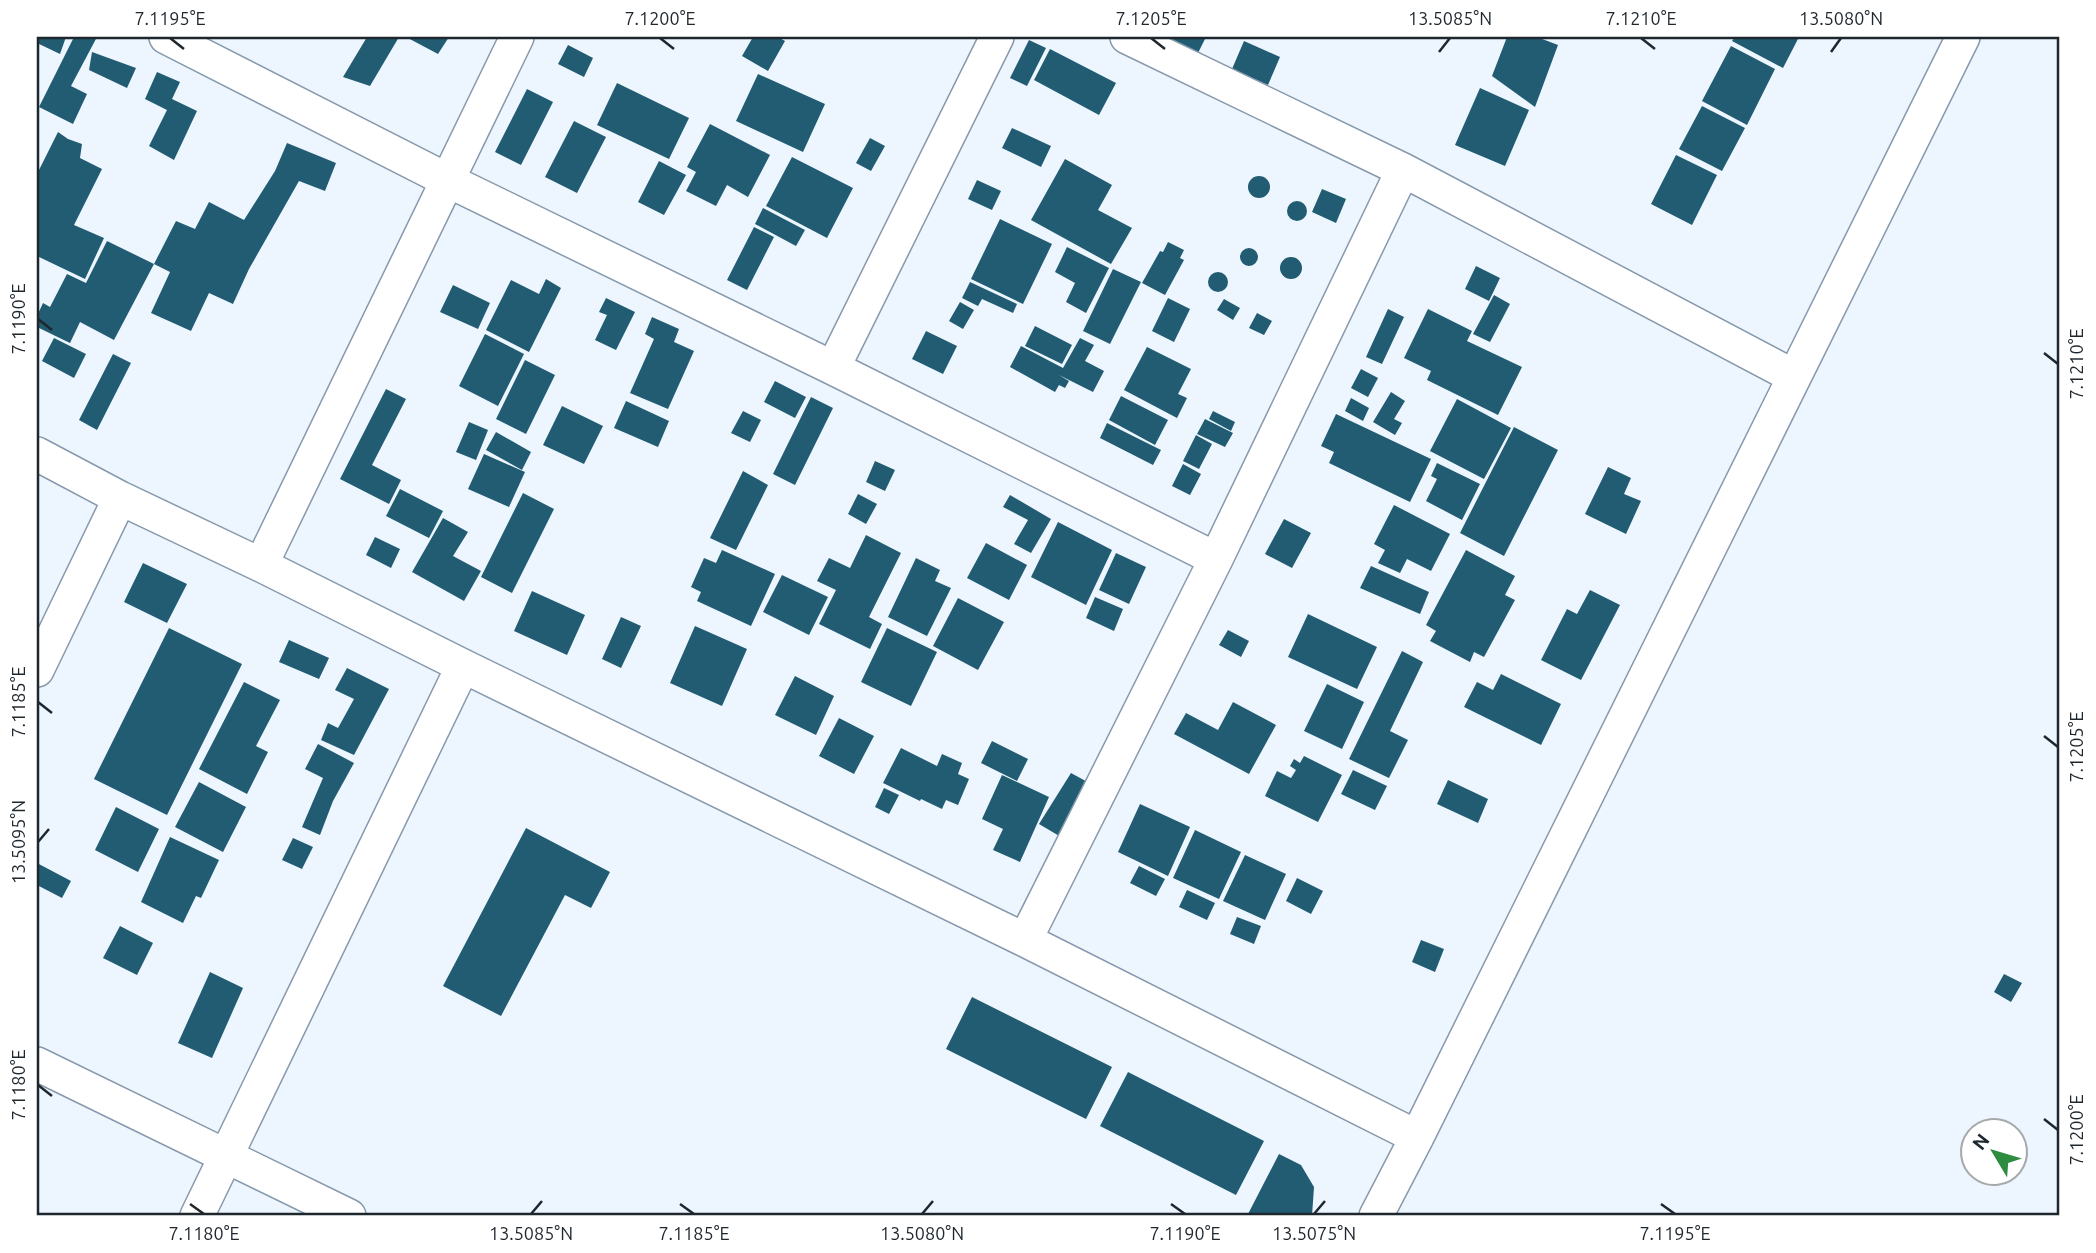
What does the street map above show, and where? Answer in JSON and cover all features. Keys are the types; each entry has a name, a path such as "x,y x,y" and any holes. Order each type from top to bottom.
{"street":[{"path":"166,37 447,180 1216,559"},
{"path":"261,565 517,37"},
{"path":"833,368 997,37"},
{"path":"1127,37 1403,170 1793,376"},
{"path":"1376,1216 1963,37"},
{"path":"1025,940 1216,559 1403,170"},
{"path":"37,454 120,498 1025,940 1417,1137"},
{"path":"37,670 120,498"},
{"path":"197,1216 463,666"},
{"path":"37,1064 349,1216"}],"building":[{"path":"37,37 66,37 60,54 37,43"},
{"path":"74,37 97,37 71,86 87,94 73,124 39,107"},
{"path":"367,37 399,37 370,86 343,77"},
{"path":"406,37 449,37 438,54"},
{"path":"753,37 778,37 785,41 768,71 742,56"},
{"path":"1167,37 1206,37 1197,55 1166,40"},
{"path":"1507,37 1537,37 1558,45 1535,107 1492,76"},
{"path":"1735,37 1799,37 1783,68 1732,41"},
{"path":"1029,40 1046,48 1027,86 1010,78"},
{"path":"1244,41 1280,57 1268,85 1232,69"},
{"path":"568,45 593,58 584,77 558,64"},
{"path":"1731,46 1775,69 1747,125 1702,101"},
{"path":"1050,49 1116,83 1099,115 1034,80"},
{"path":"92,52 136,68 127,88 89,70"},
{"path":"157,72 180,82 172,99 197,111 174,160 149,146 167,110 145,99"},
{"path":"758,74 825,104 803,152 736,121"},
{"path":"617,83 689,118 669,159 597,125"},
{"path":"1480,88 1529,110 1505,166 1455,145"},
{"path":"527,89 553,102 521,165 495,152"},
{"path":"1702,106 1745,128 1722,171 1679,149"},
{"path":"574,121 606,137 577,193 545,177"},
{"path":"710,124 770,155 748,197 727,185 716,206 686,191 696,172 687,167"},
{"path":"1012,128 1051,146 1041,167 1002,148"},
{"path":"58,132 82,144 80,158 102,169 74,225 104,238 85,279 37,256 37,174"},
{"path":"870,138 885,146 871,171 856,163"},
{"path":"287,143 336,163 325,191 299,181 249,269 233,304 209,293 191,331 151,313 170,272 154,264 176,221 195,229 209,202 244,220 275,171"},
{"path":"1676,155 1717,175 1692,225 1651,204"},
{"path":"792,157 853,188 827,238 766,206"},
{"path":"1065,159 1112,185 1098,210 1132,228 1111,264 1031,220"},
{"path":"659,161 686,175 664,215 638,202"},
{"path":"1259,176 1267,179 1270,187 1267,195 1259,198 1251,195 1248,187 1251,179"},
{"path":"977,180 1001,191 992,210 968,199"},
{"path":"1322,189 1346,199 1336,223 1312,212"},
{"path":"1297,201 1304,204 1307,211 1304,218 1297,221 1290,218 1287,211 1290,204"},
{"path":"763,208 805,230 796,246 755,224"},
{"path":"1000,219 1052,244 1023,304 971,279"},
{"path":"754,227 774,237 747,290 727,280"},
{"path":"107,241 154,264 114,340 80,322 70,343 37,327 37,316 43,303 50,307 67,274 86,283"},
{"path":"1168,242 1184,250 1180,258 1184,260 1165,295 1142,283"},
{"path":"1067,247 1109,268 1086,313 1066,302 1075,283 1055,272"},
{"path":"1245,248 1253,248 1258,257 1256,264 1245,266 1240,261 1240,253"},
{"path":"1291,257 1299,260 1302,268 1299,276 1291,279 1283,276 1280,268 1283,260"},
{"path":"1476,266 1500,278 1489,301 1465,289"},
{"path":"1113,269 1141,282 1110,344 1083,331"},
{"path":"1214,272 1222,272 1228,282 1222,292 1214,292 1208,286 1208,278"},
{"path":"546,279 561,288 529,352 486,330 511,280 539,294"},
{"path":"970,282 1017,304 1013,313 982,299 978,306 962,298"},
{"path":"453,285 490,303 478,329 440,312"},
{"path":"1494,295 1510,304 1490,342 1473,334"},
{"path":"606,298 635,312 616,350 595,340 607,315 599,312"},
{"path":"1168,298 1190,309 1174,342 1152,331"},
{"path":"1224,299 1240,308 1233,320 1217,310"},
{"path":"960,302 974,310 963,329 949,321"},
{"path":"1388,309 1404,317 1382,364 1366,357"},
{"path":"1428,309 1472,331 1467,341 1522,367 1498,415 1427,380 1431,371 1404,358"},
{"path":"1257,313 1272,321 1264,335 1249,328"},
{"path":"652,317 679,329 674,342 694,351 668,409 630,393 654,339 645,334"},
{"path":"1035,326 1072,345 1062,364 1025,346"},
{"path":"926,331 957,346 943,374 912,359"},
{"path":"485,334 524,354 498,406 459,386"},
{"path":"54,338 86,354 74,378 42,361"},
{"path":"1080,338 1094,345 1085,361 1104,371 1093,392 1059,375 1069,381 1065,388 1059,385 1055,392 1010,367 1021,346 1063,368"},
{"path":"1147,347 1191,369 1178,394 1187,398 1177,418 1124,390"},
{"path":"113,354 131,363 97,430 79,420"},
{"path":"525,360 555,375 526,434 496,419"},
{"path":"1361,369 1378,378 1368,397 1351,388"},
{"path":"775,381 806,397 795,418 764,402"},
{"path":"386,389 406,399 372,465 401,480 389,504 340,479"},
{"path":"1391,392 1405,401 1394,419 1402,423 1395,435 1373,422"},
{"path":"1121,396 1168,420 1155,445 1109,420"},
{"path":"811,397 833,408 795,485 773,474"},
{"path":"1351,398 1369,408 1363,421 1345,411"},
{"path":"1457,399 1511,428 1484,479 1430,451"},
{"path":"626,401 669,421 658,447 614,428"},
{"path":"562,406 603,426 584,464 543,445"},
{"path":"743,411 761,420 750,442 731,433"},
{"path":"1213,411 1235,422 1231,431 1209,419"},
{"path":"1336,414 1431,459 1410,502 1329,463 1334,452 1321,446"},
{"path":"1205,419 1233,433 1225,447 1197,434"},
{"path":"469,422 488,430 476,460 456,452"},
{"path":"1107,423 1161,450 1153,465 1100,438"},
{"path":"1514,427 1558,450 1504,556 1460,533"},
{"path":"496,432 531,452 522,470 486,450"},
{"path":"1196,435 1212,444 1199,469 1183,461"},
{"path":"484,454 525,472 509,507 468,489"},
{"path":"875,461 895,470 885,491 866,482"},
{"path":"1437,463 1480,484 1462,520 1426,501 1437,479 1431,476"},
{"path":"1183,464 1201,474 1190,495 1172,486"},
{"path":"1608,467 1631,478 1624,494 1641,501 1626,534 1585,514"},
{"path":"743,471 768,485 736,550 710,538"},
{"path":"400,489 443,511 429,538 386,516"},
{"path":"523,493 554,509 512,593 481,577"},
{"path":"858,494 877,504 866,524 848,514"},
{"path":"1010,495 1051,519 1031,553 1014,544 1028,520 1003,507"},
{"path":"1394,505 1450,534 1431,571 1407,559 1400,573 1378,563 1385,550 1374,544"},
{"path":"443,518 468,532 453,556 481,571 464,601 412,572"},
{"path":"1284,519 1311,533 1292,568 1265,554"},
{"path":"1058,522 1112,550 1086,605 1031,577"},
{"path":"866,535 901,553 869,617 882,624 870,649 819,624 836,590 817,581 829,558 850,568"},
{"path":"375,537 400,549 391,568 366,555"},
{"path":"986,543 1027,565 1009,600 967,578"},
{"path":"722,550 775,574 751,626 697,601 701,592 691,587 704,558 716,563"},
{"path":"1466,550 1515,576 1505,595 1515,600 1484,657 1474,652 1470,662 1430,641 1436,631 1426,625"},
{"path":"1116,553 1146,567 1129,604 1099,590"},
{"path":"916,558 940,570 935,581 951,588 927,636 888,617"},
{"path":"143,563 187,584 167,623 124,602"},
{"path":"1371,566 1429,592 1420,614 1360,588"},
{"path":"782,575 828,597 809,635 763,612"},
{"path":"1590,590 1620,605 1581,680 1541,660 1567,609 1577,614"},
{"path":"532,591 585,615 567,655 514,631"},
{"path":"1095,597 1123,609 1114,631 1086,618"},
{"path":"958,598 1004,622 978,670 933,646"},
{"path":"1308,614 1377,647 1357,689 1288,657"},
{"path":"621,617 641,626 621,668 602,659"},
{"path":"695,626 747,649 722,706 670,683"},
{"path":"169,628 242,664 167,815 94,779"},
{"path":"887,628 937,652 911,706 861,682"},
{"path":"1228,630 1249,641 1241,657 1219,645"},
{"path":"289,640 329,658 319,679 279,662"},
{"path":"1402,651 1423,662 1390,731 1408,740 1389,778 1349,759"},
{"path":"347,668 389,689 354,755 321,740 328,723 338,728 354,699 335,690"},
{"path":"1501,674 1561,704 1541,745 1464,707 1477,682 1493,690"},
{"path":"795,676 834,696 816,735 775,715"},
{"path":"244,682 280,700 256,746 268,752 247,794 199,769"},
{"path":"1327,684 1364,702 1342,749 1304,731"},
{"path":"1233,702 1276,725 1249,774 1174,734 1186,713 1218,730"},
{"path":"839,718 874,736 854,774 819,756"},
{"path":"992,741 1028,759 1017,781 981,763"},
{"path":"318,744 354,763 333,801 320,835 302,827 323,778 305,769"},
{"path":"901,748 937,766 942,754 962,763 958,774 969,779 958,805 946,800 942,809 883,783"},
{"path":"1304,756 1342,775 1318,822 1265,796 1277,771 1291,778 1296,770 1290,766 1294,759 1300,763"},
{"path":"1353,770 1387,786 1375,810 1341,794"},
{"path":"1071,773 1093,785 1061,837 1039,824"},
{"path":"1002,775 1049,797 1020,862 993,850 1003,829 982,819"},
{"path":"1448,780 1488,799 1478,823 1437,804"},
{"path":"199,782 246,807 223,852 175,827"},
{"path":"884,788 899,795 889,814 875,807"},
{"path":"1140,804 1190,827 1168,876 1118,852"},
{"path":"116,807 159,829 138,872 95,850"},
{"path":"526,828 610,872 591,908 565,895 501,1016 443,986"},
{"path":"1195,830 1241,852 1219,899 1173,878"},
{"path":"170,837 219,860 201,898 196,896 183,923 141,902"},
{"path":"293,838 313,847 302,869 282,860"},
{"path":"1245,855 1286,874 1265,920 1223,901"},
{"path":"37,863 71,881 62,898 37,885"},
{"path":"1139,866 1165,879 1156,896 1130,883"},
{"path":"1297,878 1323,891 1311,914 1286,901"},
{"path":"1187,890 1215,903 1207,920 1179,907"},
{"path":"1237,917 1261,926 1254,944 1230,934"},
{"path":"120,926 153,943 137,975 103,958"},
{"path":"1421,940 1444,949 1435,972 1412,962"},
{"path":"210,972 243,988 212,1058 178,1043"},
{"path":"2004,974 2022,983 2011,1002 1994,992"},
{"path":"972,997 1112,1067 1086,1119 946,1049"},
{"path":"1128,1072 1264,1141 1236,1195 1100,1126"},
{"path":"1279,1154 1301,1165 1314,1187 1312,1216 1247,1216"}]}
